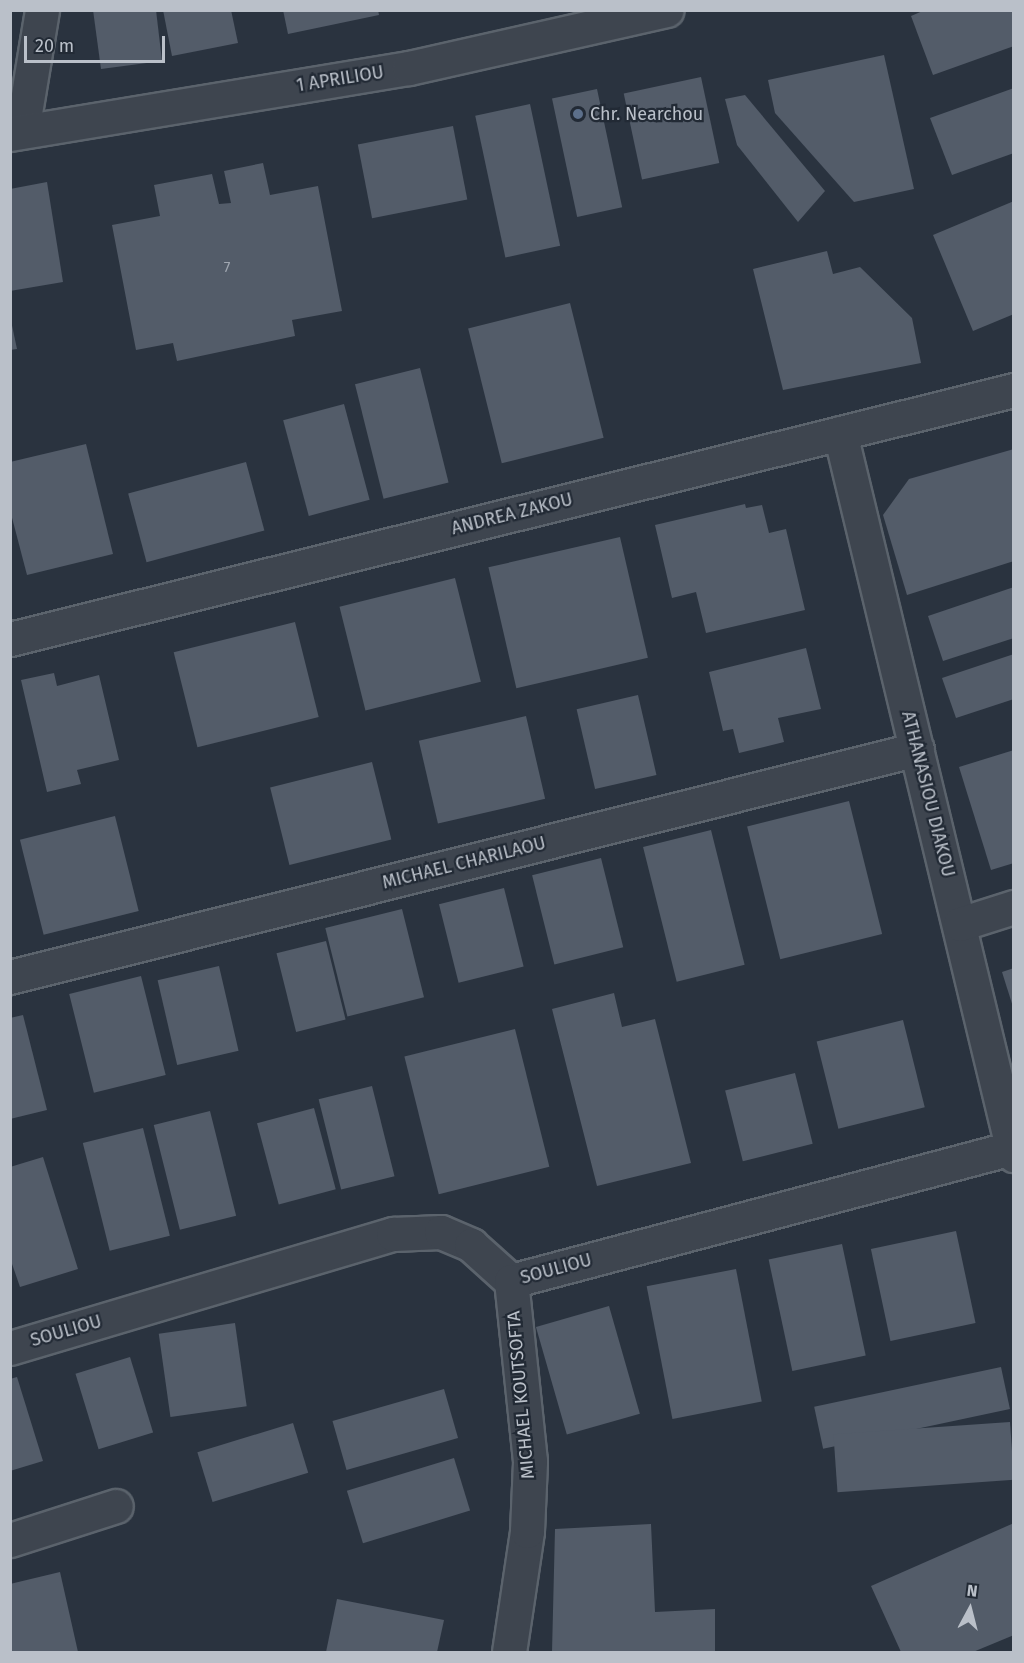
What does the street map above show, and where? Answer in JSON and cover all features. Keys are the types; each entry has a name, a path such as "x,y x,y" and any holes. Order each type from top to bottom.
{"street":[{"path":"16,132 42,10"},
{"name":"1 APRILIOU","path":"16,132 409,68 667,10"},
{"name":"ANDREA ZAKOU","path":"10,639 1014,390"},
{"name":"ATHANASIOU DIAKOU","path":"840,433 1013,1151"},
{"name":"MICHAEL CHARILAOU","path":"10,977 917,749"},
{"path":"960,924 1014,908"},
{"name":"SOULIOU","path":"10,1347 393,1234 441,1232 471,1245 512,1281 1013,1151"},
{"name":"MICHAEL KOUTSOFTA","path":"509,1653 527,1531 530,1461 512,1281"},
{"path":"10,1540 116,1506"}],"building":[{"path":"93,10 156,10 162,61 101,69"},
{"path":"163,10 231,10 238,43 172,56"},
{"path":"283,10 378,10 379,15 288,34"},
{"path":"925,10 1014,10 1014,46 933,75 911,16"},
{"path":"884,55 914,189 854,202 775,113 768,80"},
{"path":"701,77 719,163 642,180 624,93"},
{"path":"1014,88 1014,153 952,175 930,118"},
{"path":"597,89 622,207 577,217 552,99"},
{"path":"745,95 825,191 798,222 737,145 725,99"},
{"path":"530,104 560,246 505,257 475,116"},
{"path":"453,126 467,200 372,218 358,145"},
{"path":"263,163 270,195 318,186 342,311 292,320 295,336 177,361 173,343 136,350 112,225 160,216 154,185 212,174 219,204 231,203 224,171"},
{"path":"47,182 63,282 10,291 10,189"},
{"path":"1014,201 1014,314 973,331 933,235"},
{"path":"827,251 833,274 860,267 912,318 921,363 783,390 753,269"},
{"path":"570,303 604,438 502,463 468,328"},
{"path":"10,316 17,349 10,350"},
{"path":"420,368 449,482 384,499 355,384"},
{"path":"344,404 370,500 309,516 283,420"},
{"path":"86,444 113,554 27,575 10,510 10,462"},
{"path":"1014,449 1014,561 907,595 883,515 909,479"},
{"path":"246,462 264,531 147,562 128,494"},
{"path":"745,504 746,508 762,505 769,533 786,529 805,610 706,633 696,592 672,598 655,525"},
{"path":"620,537 648,658 516,688 488,567"},
{"path":"455,578 481,682 365,711 340,607"},
{"path":"1014,587 1014,638 943,661 928,616"},
{"path":"295,622 319,717 197,747 174,652"},
{"path":"806,648 821,709 778,718 784,742 739,753 733,729 723,731 709,672"},
{"path":"1014,654 1014,699 956,718 942,678"},
{"path":"54,673 57,686 99,675 119,760 77,770 81,784 47,792 21,680"},
{"path":"638,695 656,775 595,789 577,709"},
{"path":"526,716 545,799 438,824 419,741"},
{"path":"1014,750 1014,863 991,870 959,767"},
{"path":"372,762 391,840 289,865 270,787"},
{"path":"849,801 882,934 780,959 747,826"},
{"path":"115,816 139,911 44,935 20,840"},
{"path":"711,830 745,965 677,982 643,847"},
{"path":"601,858 623,947 554,964 532,875"},
{"path":"504,888 524,967 459,983 439,904"},
{"path":"402,909 424,997 347,1016 325,928"},
{"path":"326,941 346,1020 296,1032 277,953"},
{"path":"219,966 239,1051 177,1065 158,980"},
{"path":"1014,968 1014,1007 1013,1007 1002,972"},
{"path":"141,976 166,1075 94,1093 69,994"},
{"path":"614,993 622,1027 655,1019 691,1163 597,1186 552,1009"},
{"path":"23,1015 47,1110 10,1119 10,1018"},
{"path":"903,1020 925,1107 838,1129 817,1042"},
{"path":"515,1029 549,1167 439,1194 404,1057"},
{"path":"795,1073 813,1144 743,1161 725,1090"},
{"path":"372,1086 394,1176 341,1190 319,1099"},
{"path":"314,1108 336,1189 279,1204 257,1123"},
{"path":"210,1111 236,1216 180,1230 154,1125"},
{"path":"143,1128 170,1236 110,1251 83,1143"},
{"path":"43,1157 78,1269 20,1287 10,1258 10,1167"},
{"path":"956,1231 976,1323 890,1341 871,1249"},
{"path":"842,1244 866,1356 792,1371 769,1260"},
{"path":"736,1269 762,1402 672,1419 647,1286"},
{"path":"609,1306 640,1414 567,1435 536,1327"},
{"path":"235,1323 247,1406 170,1417 159,1334"},
{"path":"130,1357 153,1433 99,1449 75,1374"},
{"path":"1001,1367 1010,1409 823,1449 814,1407"},
{"path":"17,1377 43,1461 10,1471 10,1379"},
{"path":"444,1389 458,1438 347,1470 332,1421"},
{"path":"1010,1422 1014,1480 837,1492 833,1434"},
{"path":"293,1423 308,1473 213,1502 197,1452"},
{"path":"454,1458 470,1511 363,1543 347,1491"},
{"path":"1014,1523 1014,1635 973,1652 901,1652 871,1586"},
{"path":"651,1524 655,1612 715,1609 715,1652 552,1652 555,1529"},
{"path":"60,1572 78,1652 10,1652 10,1584"},
{"path":"337,1599 444,1620 437,1652 326,1652"}],"place":[{"name":"Chr. Nearchou","path":"578,114"}]}
